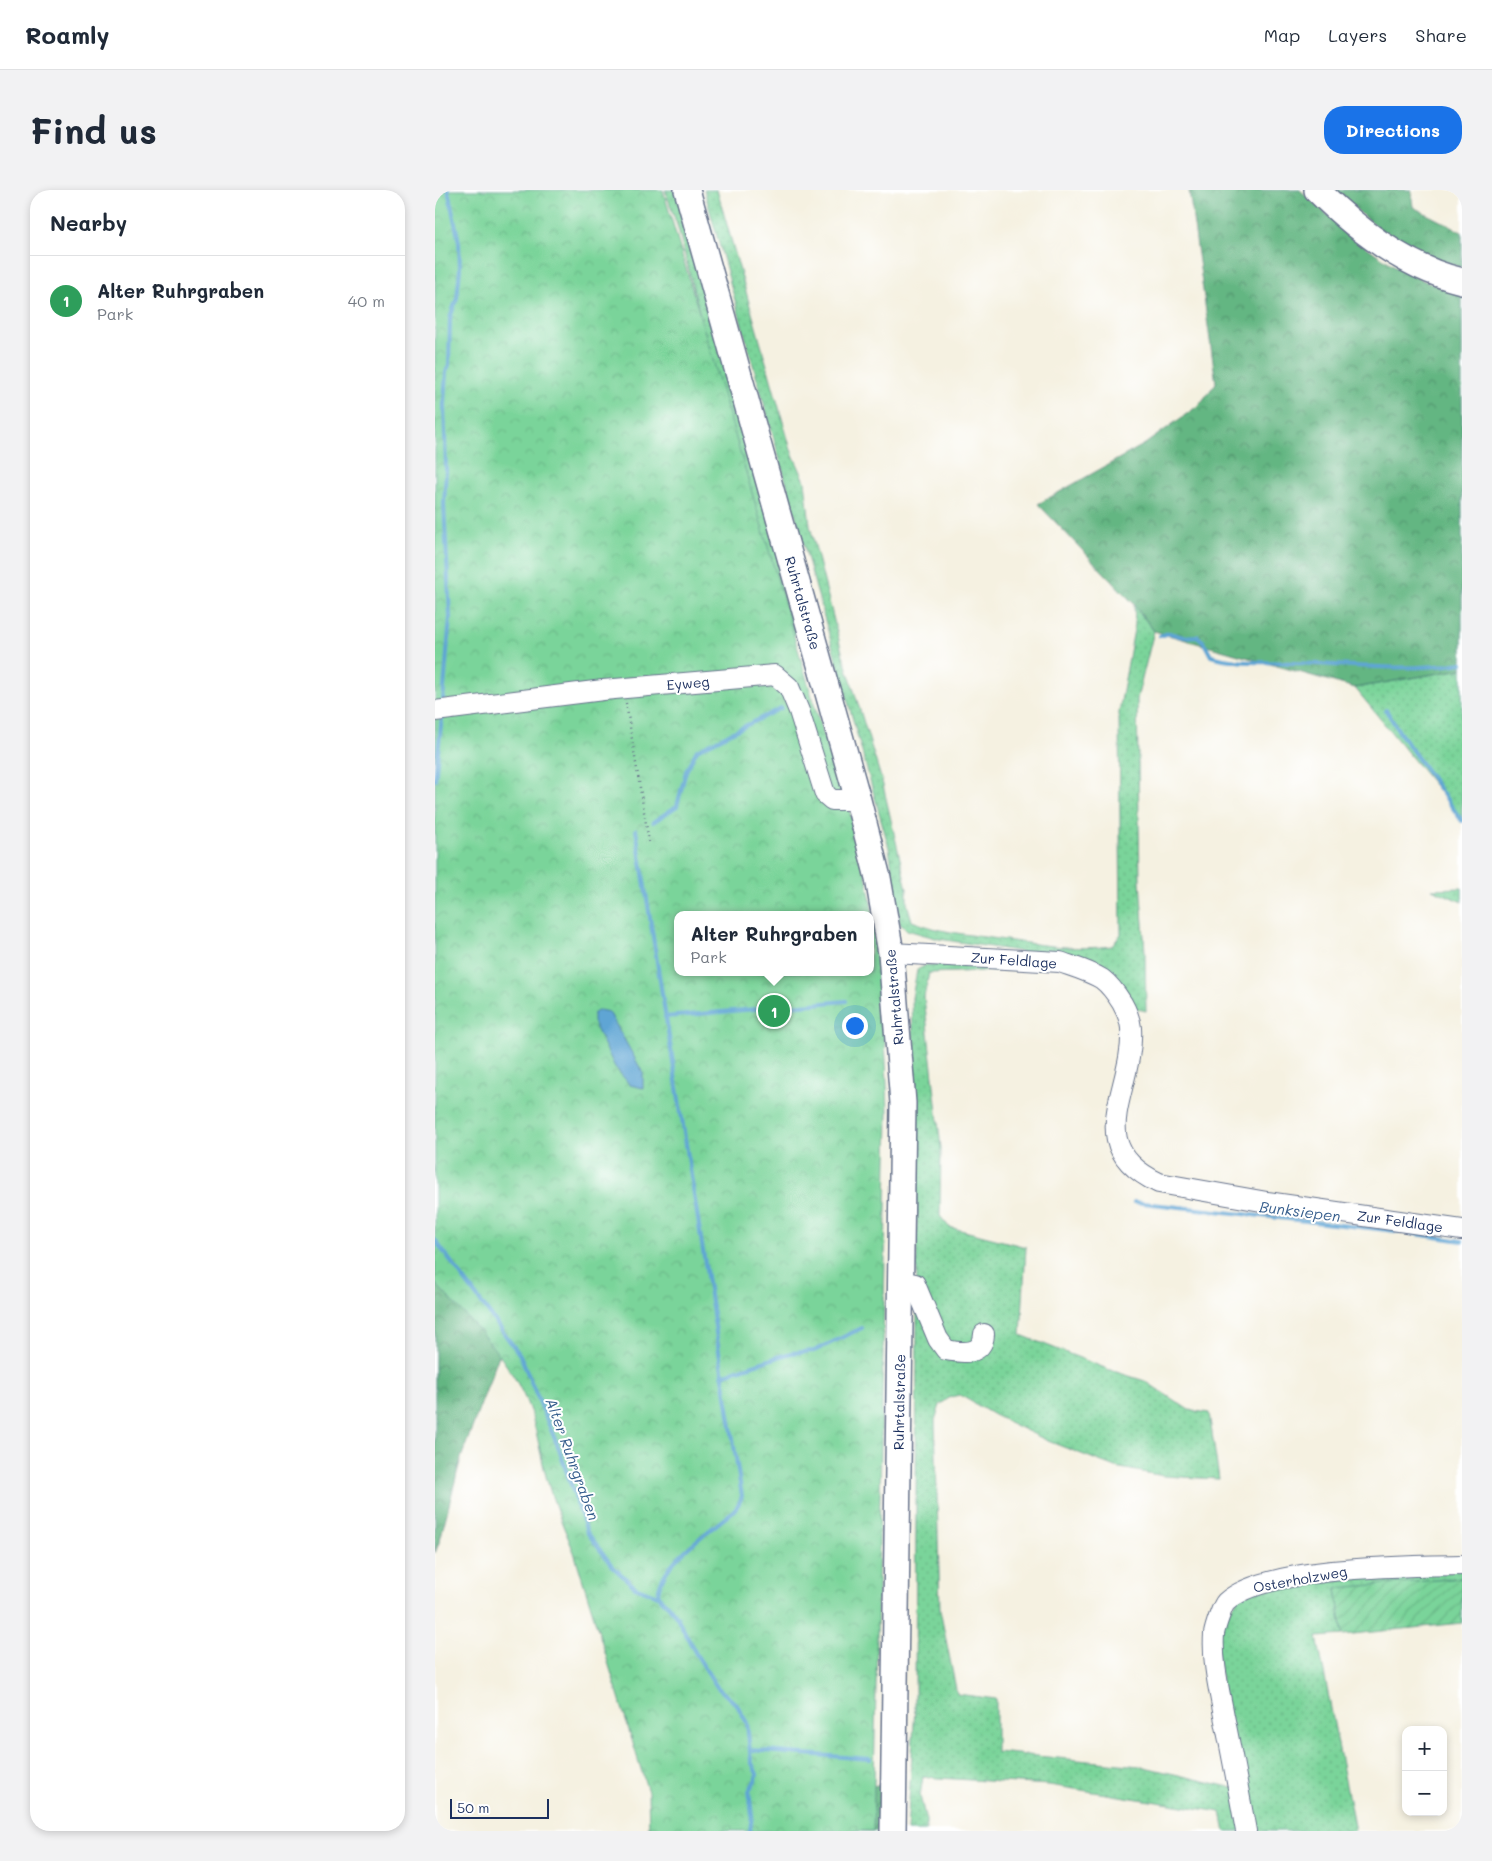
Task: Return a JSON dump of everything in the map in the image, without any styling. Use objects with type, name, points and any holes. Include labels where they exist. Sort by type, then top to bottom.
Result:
[{"type":"main road","name":"Ruhrtalstraße","points":[[687,190],[858,800],[878,878],[891,953],[903,1103],[893,1831]]},
{"type":"main road","points":[[1317,190],[1360,229],[1378,242],[1425,267],[1462,281]]},
{"type":"street","name":"Eyweg","points":[[435,711],[502,701],[775,675],[789,686],[799,711],[825,794],[831,800],[858,800]]},
{"type":"street","name":"Zur Feldlage","points":[[891,953],[1060,962],[1104,980],[1118,996],[1127,1012],[1131,1027],[1129,1055],[1116,1113],[1115,1130],[1118,1147],[1125,1159],[1146,1177],[1159,1183],[1267,1202],[1462,1230]]},
{"type":"street","points":[[901,1281],[915,1284],[938,1339],[946,1350],[959,1352],[974,1351],[980,1347],[984,1334]]},
{"type":"street","name":"Osterholzweg","points":[[1246,1831],[1215,1665],[1214,1632],[1225,1603],[1244,1590],[1270,1582],[1311,1574],[1374,1567],[1462,1565]]},
{"type":"path","points":[[624,689],[649,842]]},
{"type":"green space","points":[[435,190],[663,190],[820,724],[856,832],[872,911],[674,911],[674,976],[874,976],[874,922],[881,980],[888,1113],[873,1831],[649,1831],[648,1792],[574,1552],[550,1489],[527,1403],[509,1369],[474,1324],[435,1283]]},
{"type":"green space","points":[[665,190],[676,190],[803,633],[792,635],[719,390],[678,228]]},
{"type":"green space","points":[[704,190],[717,190],[791,450],[805,481],[810,526],[842,652],[882,781],[907,889],[907,903],[912,921],[954,933],[1040,945],[1083,948],[1112,946],[1121,934],[1119,712],[1135,624],[1134,605],[1154,631],[1137,699],[1140,881],[1145,952],[1146,1011],[1134,1008],[1115,983],[1017,951],[939,939],[907,930],[900,924],[889,848]]},
{"type":"green space","points":[[1189,190],[1300,190],[1355,238],[1394,265],[1415,277],[1462,293],[1462,669],[1355,688],[1154,631],[1134,604],[1038,504],[1145,444],[1199,405],[1216,383]]},
{"type":"green space","points":[[1332,190],[1411,190],[1413,207],[1462,232],[1462,268],[1417,251],[1383,232]]},
{"type":"green space","points":[[1462,669],[1462,819],[1355,688]]},
{"type":"green space","points":[[1462,888],[1462,902],[1432,889]]},
{"type":"green space","points":[[1016,964],[1015,970],[929,973],[924,997],[941,1148],[940,1216],[949,1227],[1026,1247],[1021,1335],[1110,1370],[1145,1381],[1189,1410],[1209,1413],[1219,1479],[1164,1476],[1115,1467],[1048,1441],[994,1415],[960,1395],[950,1397],[940,1405],[935,1420],[940,1610],[957,1694],[996,1699],[996,1752],[1140,1766],[1238,1789],[1214,1632],[1244,1590],[1462,1565],[1462,1578],[1336,1589],[1343,1635],[1317,1637],[1355,1831],[1225,1831],[1221,1812],[1049,1785],[923,1777],[920,1796],[926,1820],[926,1831],[907,1831],[915,1708],[917,1301],[916,1148],[912,998],[917,970],[926,965]]},
{"type":"green space","points":[[435,1248],[501,1350],[461,1458],[435,1553]]},
{"type":"green space","points":[[1462,1578],[1462,1623],[1343,1635],[1336,1588]]},
{"type":"green space","points":[[880,1785],[879,1831],[836,1831],[861,1787]]},
{"type":"water","points":[[599,1010],[609,1012],[643,1073],[643,1088],[630,1085],[615,1067],[593,1022],[593,1014]]},
{"type":"waterway","name":"Alter Ruhrgraben","points":[[443,700],[450,617],[444,504],[446,470],[444,404],[446,372],[449,365],[450,318],[457,298],[460,269],[459,242],[448,190]]},
{"type":"waterway","points":[[1160,636],[1169,633],[1183,637],[1197,636],[1203,641],[1211,656],[1243,662],[1399,667],[1441,666],[1462,663]]},
{"type":"waterway","points":[[653,822],[677,806],[686,771],[697,750],[781,708]]},
{"type":"waterway","points":[[1386,710],[1462,821]]},
{"type":"waterway","name":"Alter Ruhrgraben","points":[[435,780],[442,716]]},
{"type":"waterway","points":[[636,830],[742,1496],[732,1512],[689,1547],[671,1565],[660,1585],[658,1596]]},
{"type":"waterway","points":[[665,1017],[846,1001]]},
{"type":"waterway","name":"Bunksiepen","points":[[1134,1202],[1396,1231],[1462,1241]]},
{"type":"waterway","name":"Alter Ruhrgraben","points":[[435,1240],[520,1355],[559,1449],[587,1532],[613,1567],[635,1587],[658,1596],[669,1606],[717,1687],[737,1705],[747,1723],[751,1761],[757,1774],[749,1791],[752,1815],[750,1831]]},
{"type":"waterway","points":[[722,1375],[791,1353],[814,1351],[862,1328]]},
{"type":"waterway","points":[[750,1750],[870,1759]]},
{"type":"place","name":"Alter Ruhrgraben","points":[[774,1011]]}]
